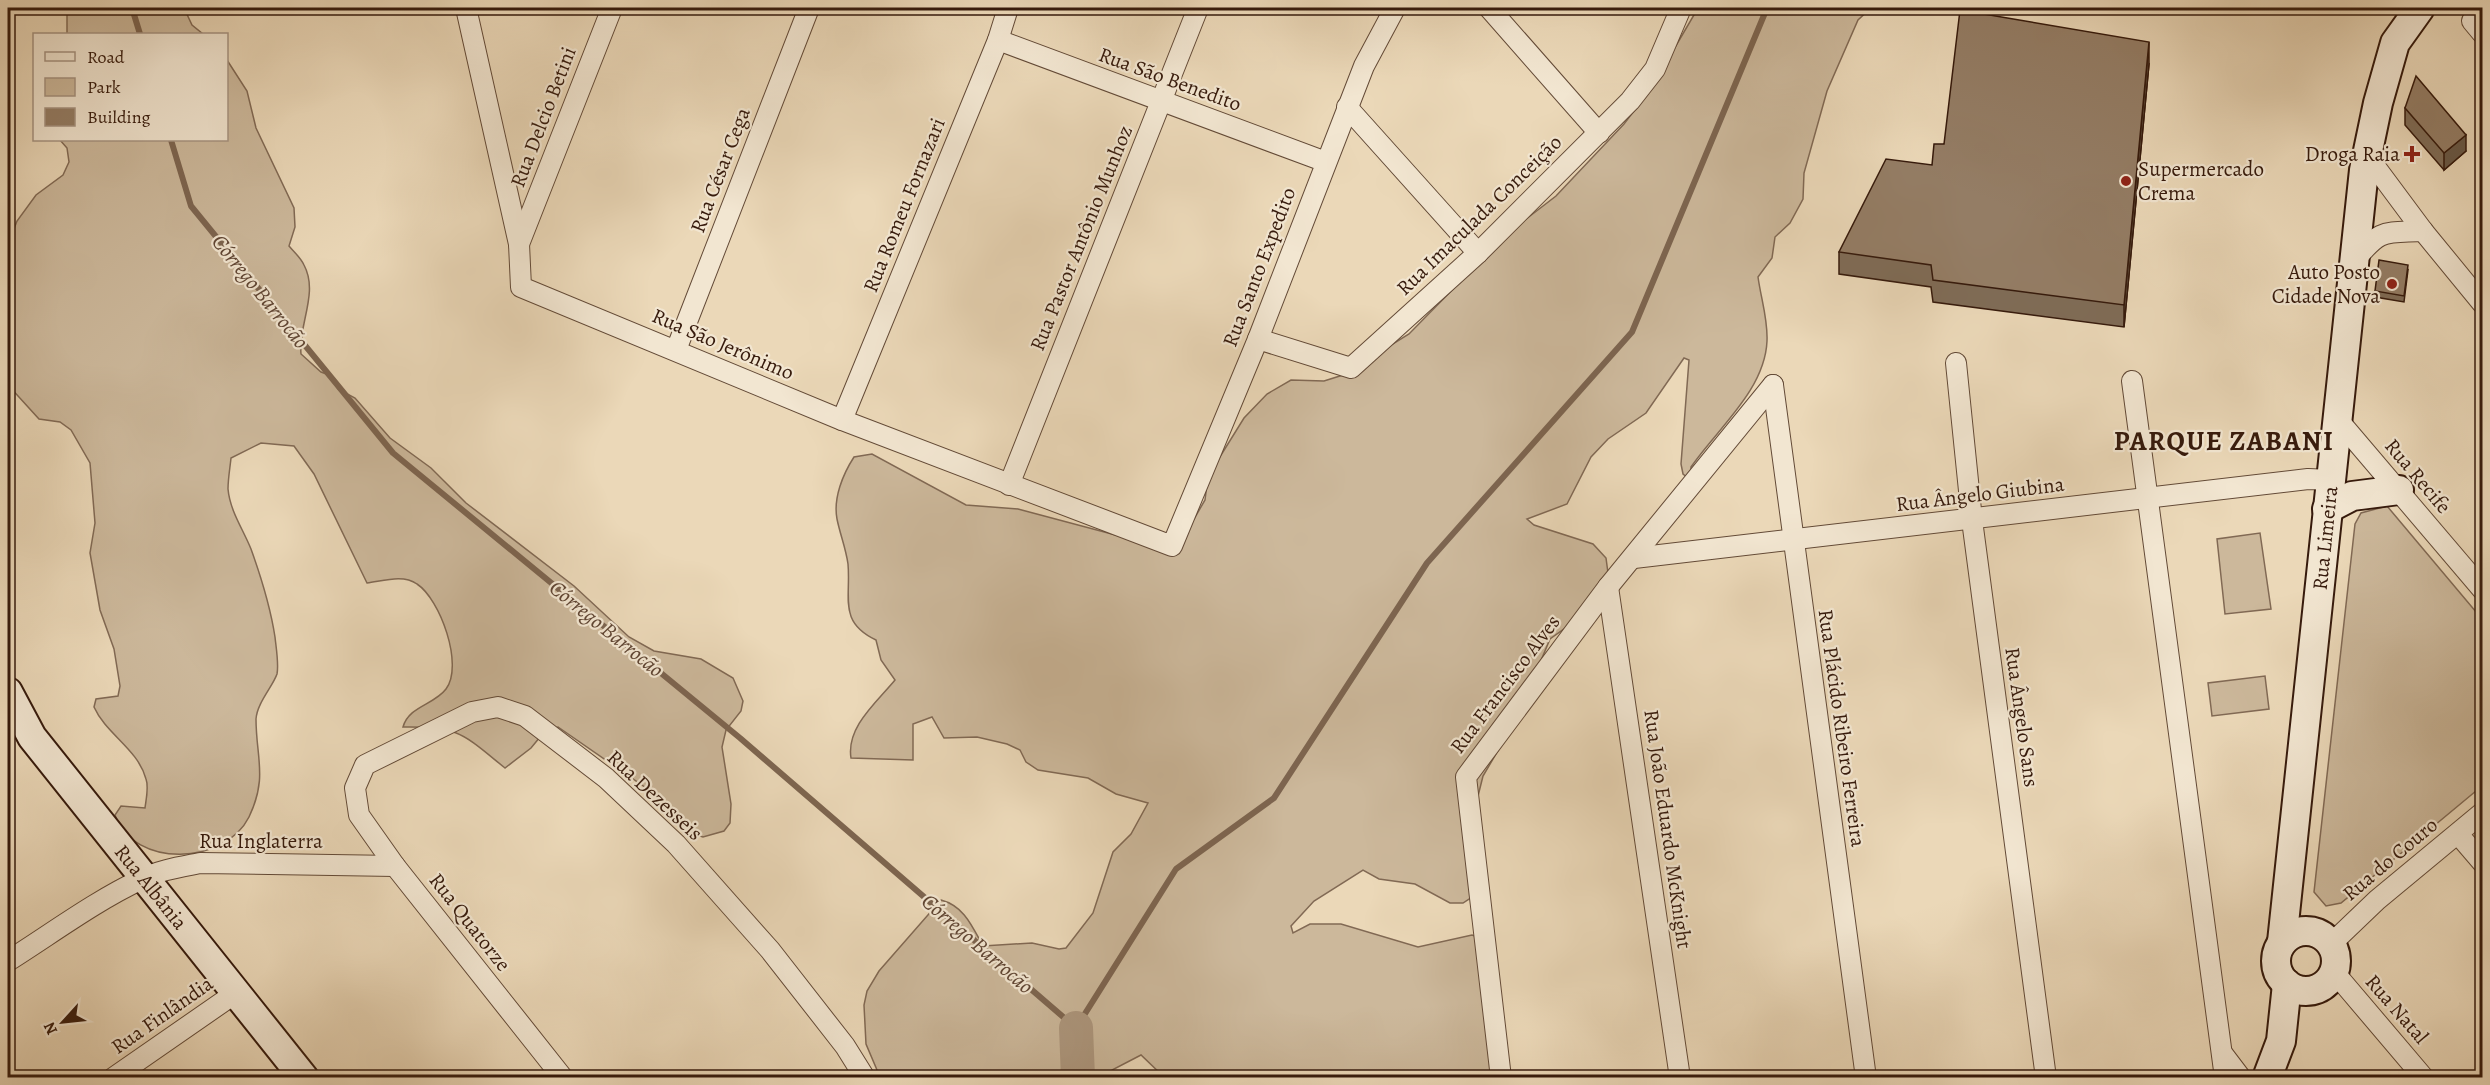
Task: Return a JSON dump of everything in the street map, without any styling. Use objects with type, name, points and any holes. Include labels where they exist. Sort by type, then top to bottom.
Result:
[{"type":"main road","name":"Rua Limeira","points":[[2391,8],[2395,43]]},
{"type":"main road","name":"Rua Limeira","points":[[2294,936],[2288,894],[2327,509],[2339,421],[2353,262],[2378,103],[2395,43],[2417,8]]},
{"type":"main road","points":[[2327,509],[2352,496],[2398,490]]},
{"type":"main road","name":"Rua Albânia","points":[[8,692],[32,736],[304,1077]]},
{"type":"main road","points":[[2320,935],[2332,958],[2322,986],[2295,988],[2280,977],[2276,959],[2294,936],[2320,935]]},
{"type":"main road","points":[[2267,1077],[2281,1041],[2295,988]]},
{"type":"main road","points":[[2285,1077],[2295,1015],[2295,988]]},
{"type":"street","name":"Rua São Jerônimo","points":[[466,8],[519,244],[521,287],[842,420],[1172,546]]},
{"type":"street","name":"Rua Delcio Betini","points":[[519,244],[612,8]]},
{"type":"street","name":"Rua César Cega","points":[[676,350],[809,8]]},
{"type":"street","name":"Rua Romeu Fornazari","points":[[842,420],[998,40],[1008,8]]},
{"type":"street","name":"Rua Pastor Antônio Munhoz","points":[[1009,485],[1198,8]]},
{"type":"street","name":"Rua Santo Expedito","points":[[1172,546],[1258,339],[1347,107],[1364,66],[1395,8]]},
{"type":"street","points":[[1489,8],[1599,133]]},
{"type":"street","name":"Rua Imaculada Conceição","points":[[1258,339],[1351,368],[1478,253],[1630,101],[1655,69],[1681,8]]},
{"type":"street","name":"Rua São Benedito","points":[[998,40],[1326,162]]},
{"type":"street","points":[[1347,107],[1478,253]]},
{"type":"street","points":[[2368,157],[2423,231],[2482,303]]},
{"type":"street","points":[[2353,262],[2378,235],[2388,232],[2423,231]]},
{"type":"street","name":"Rua Ângelo Sans","points":[[1956,363],[1972,520],[2046,1077]]},
{"type":"street","points":[[2132,381],[2225,1077]]},
{"type":"street","name":"Rua Plácido Ribeiro Ferreira","points":[[1773,385],[1792,541],[1866,1077]]},
{"type":"street","name":"Rua Francisco Alves","points":[[1501,1077],[1466,777],[1608,587],[1773,385]]},
{"type":"street","name":"Rua Recife","points":[[2339,421],[2482,589]]},
{"type":"street","name":"Rua Ângelo Giubina","points":[[1634,558],[2308,479],[2331,480]]},
{"type":"street","name":"Rua João Eduardo McKnight","points":[[1608,587],[1680,1077]]},
{"type":"street","name":"Rua Dezesseis","points":[[355,788],[365,765],[472,712],[498,707],[525,716],[606,778],[676,844],[770,950],[845,1046],[864,1077]]},
{"type":"street","name":"Rua Quatorze","points":[[355,788],[360,815],[395,866],[563,1077]]},
{"type":"street","name":"Rua do Couro","points":[[2332,958],[2377,900],[2482,813]]},
{"type":"street","points":[[2458,834],[2482,862]]},
{"type":"street","name":"Rua Inglaterra","points":[[8,961],[143,878],[200,863],[395,866]]},
{"type":"street","name":"Rua Natal","points":[[2332,958],[2424,1077]]},
{"type":"street","name":"Rua Finlândia","points":[[113,1077],[237,992]]},
{"type":"street","points":[[2222,1053],[2241,1077]]},
{"type":"green space","points":[[67,8],[184,8],[192,25],[202,33],[67,33]]},
{"type":"green space","points":[[1698,8],[1871,8],[1858,20],[1827,91],[1804,173],[1803,199],[1790,223],[1775,237],[1772,258],[1758,277],[1767,341],[1758,376],[1738,408],[1691,467],[1691,480],[1683,474],[1681,464],[1689,360],[1684,358],[1646,413],[1608,439],[1591,457],[1567,504],[1527,519],[1534,525],[1593,544],[1606,558],[1608,573],[1589,611],[1550,639],[1516,720],[1483,776],[1475,808],[1472,897],[1463,903],[1450,903],[1415,884],[1379,879],[1363,870],[1314,901],[1291,926],[1293,933],[1310,924],[1341,924],[1418,947],[1472,935],[1490,941],[1508,1077],[1164,1077],[1141,1055],[1112,1070],[1109,1077],[880,1077],[866,1044],[864,1005],[867,991],[879,971],[941,900],[961,912],[971,924],[983,946],[1032,943],[1059,949],[1066,948],[1093,913],[1113,852],[1131,834],[1148,803],[1116,794],[1088,778],[1038,770],[1026,762],[1020,750],[1007,744],[977,737],[944,738],[932,717],[913,724],[913,760],[851,758],[853,736],[858,725],[895,680],[881,660],[876,640],[856,625],[849,608],[848,564],[838,525],[836,503],[840,486],[854,457],[872,454],[966,505],[1018,509],[1138,541],[1176,536],[1194,519],[1205,500],[1208,476],[1244,418],[1267,394],[1291,380],[1324,381],[1343,375],[1409,334],[1456,286],[1478,256],[1556,196],[1624,124],[1650,90]]},
{"type":"green space","points":[[228,62],[247,91],[256,128],[294,208],[295,227],[289,246],[304,265],[309,287],[301,354],[321,372],[332,376],[338,389],[355,398],[390,438],[431,468],[466,503],[574,586],[629,637],[654,651],[701,659],[733,678],[743,701],[741,711],[726,730],[722,747],[731,804],[730,823],[724,831],[703,837],[687,832],[662,799],[558,727],[545,731],[531,748],[505,768],[459,734],[437,728],[403,727],[411,714],[446,689],[451,678],[451,649],[434,603],[417,584],[406,579],[367,583],[314,474],[294,446],[261,443],[231,458],[228,489],[234,512],[251,549],[268,604],[278,665],[275,679],[259,707],[256,719],[260,779],[255,803],[249,817],[237,833],[221,845],[201,852],[180,854],[159,852],[141,845],[125,833],[115,815],[121,806],[145,808],[147,786],[142,768],[136,759],[99,717],[94,707],[96,699],[118,696],[120,686],[114,649],[100,610],[90,553],[95,523],[90,463],[71,430],[60,422],[39,419],[8,385],[8,244],[17,221],[36,195],[63,175],[69,162],[67,148],[61,141],[228,141]]},
{"type":"green space","points":[[2387,506],[2482,619],[2482,786],[2341,903],[2326,906],[2314,892],[2355,524],[2361,513]]},
{"type":"green space","points":[[2260,533],[2271,609],[2225,614],[2217,539]]},
{"type":"green space","points":[[2265,676],[2269,709],[2212,716],[2208,683]]},
{"type":"building","points":[[1960,10],[2149,42],[2124,305],[1933,280],[1931,265],[1839,252],[1886,159],[1932,165],[1934,144],[1944,144]]},
{"type":"building","points":[[2416,76],[2466,135],[2444,153],[2405,108]]},
{"type":"building","name":"Auto Posto Cidade Nova","points":[[2379,260],[2408,265],[2404,296],[2375,291]]},
{"type":"waterway","name":"Córrego Barrocão","points":[[132,8],[140,33]]},
{"type":"waterway","name":"Córrego Barrocão","points":[[171,141],[191,206],[393,453],[740,738],[1076,1028],[1176,869],[1274,798],[1427,563],[1632,332],[1767,8]]},
{"type":"waterway","name":"Córrego Barrocão","points":[[1076,1028],[1078,1078]]},
{"type":"place","name":"Droga Raia","points":[[2412,154]]},
{"type":"place","name":"Supermercado Crema","points":[[2126,181]]},
{"type":"place","name":"Auto Posto Cidade Nova","points":[[2392,284]]},
{"type":"district","name":"PARQUE ZABANI","points":[[2224,441]]}]
